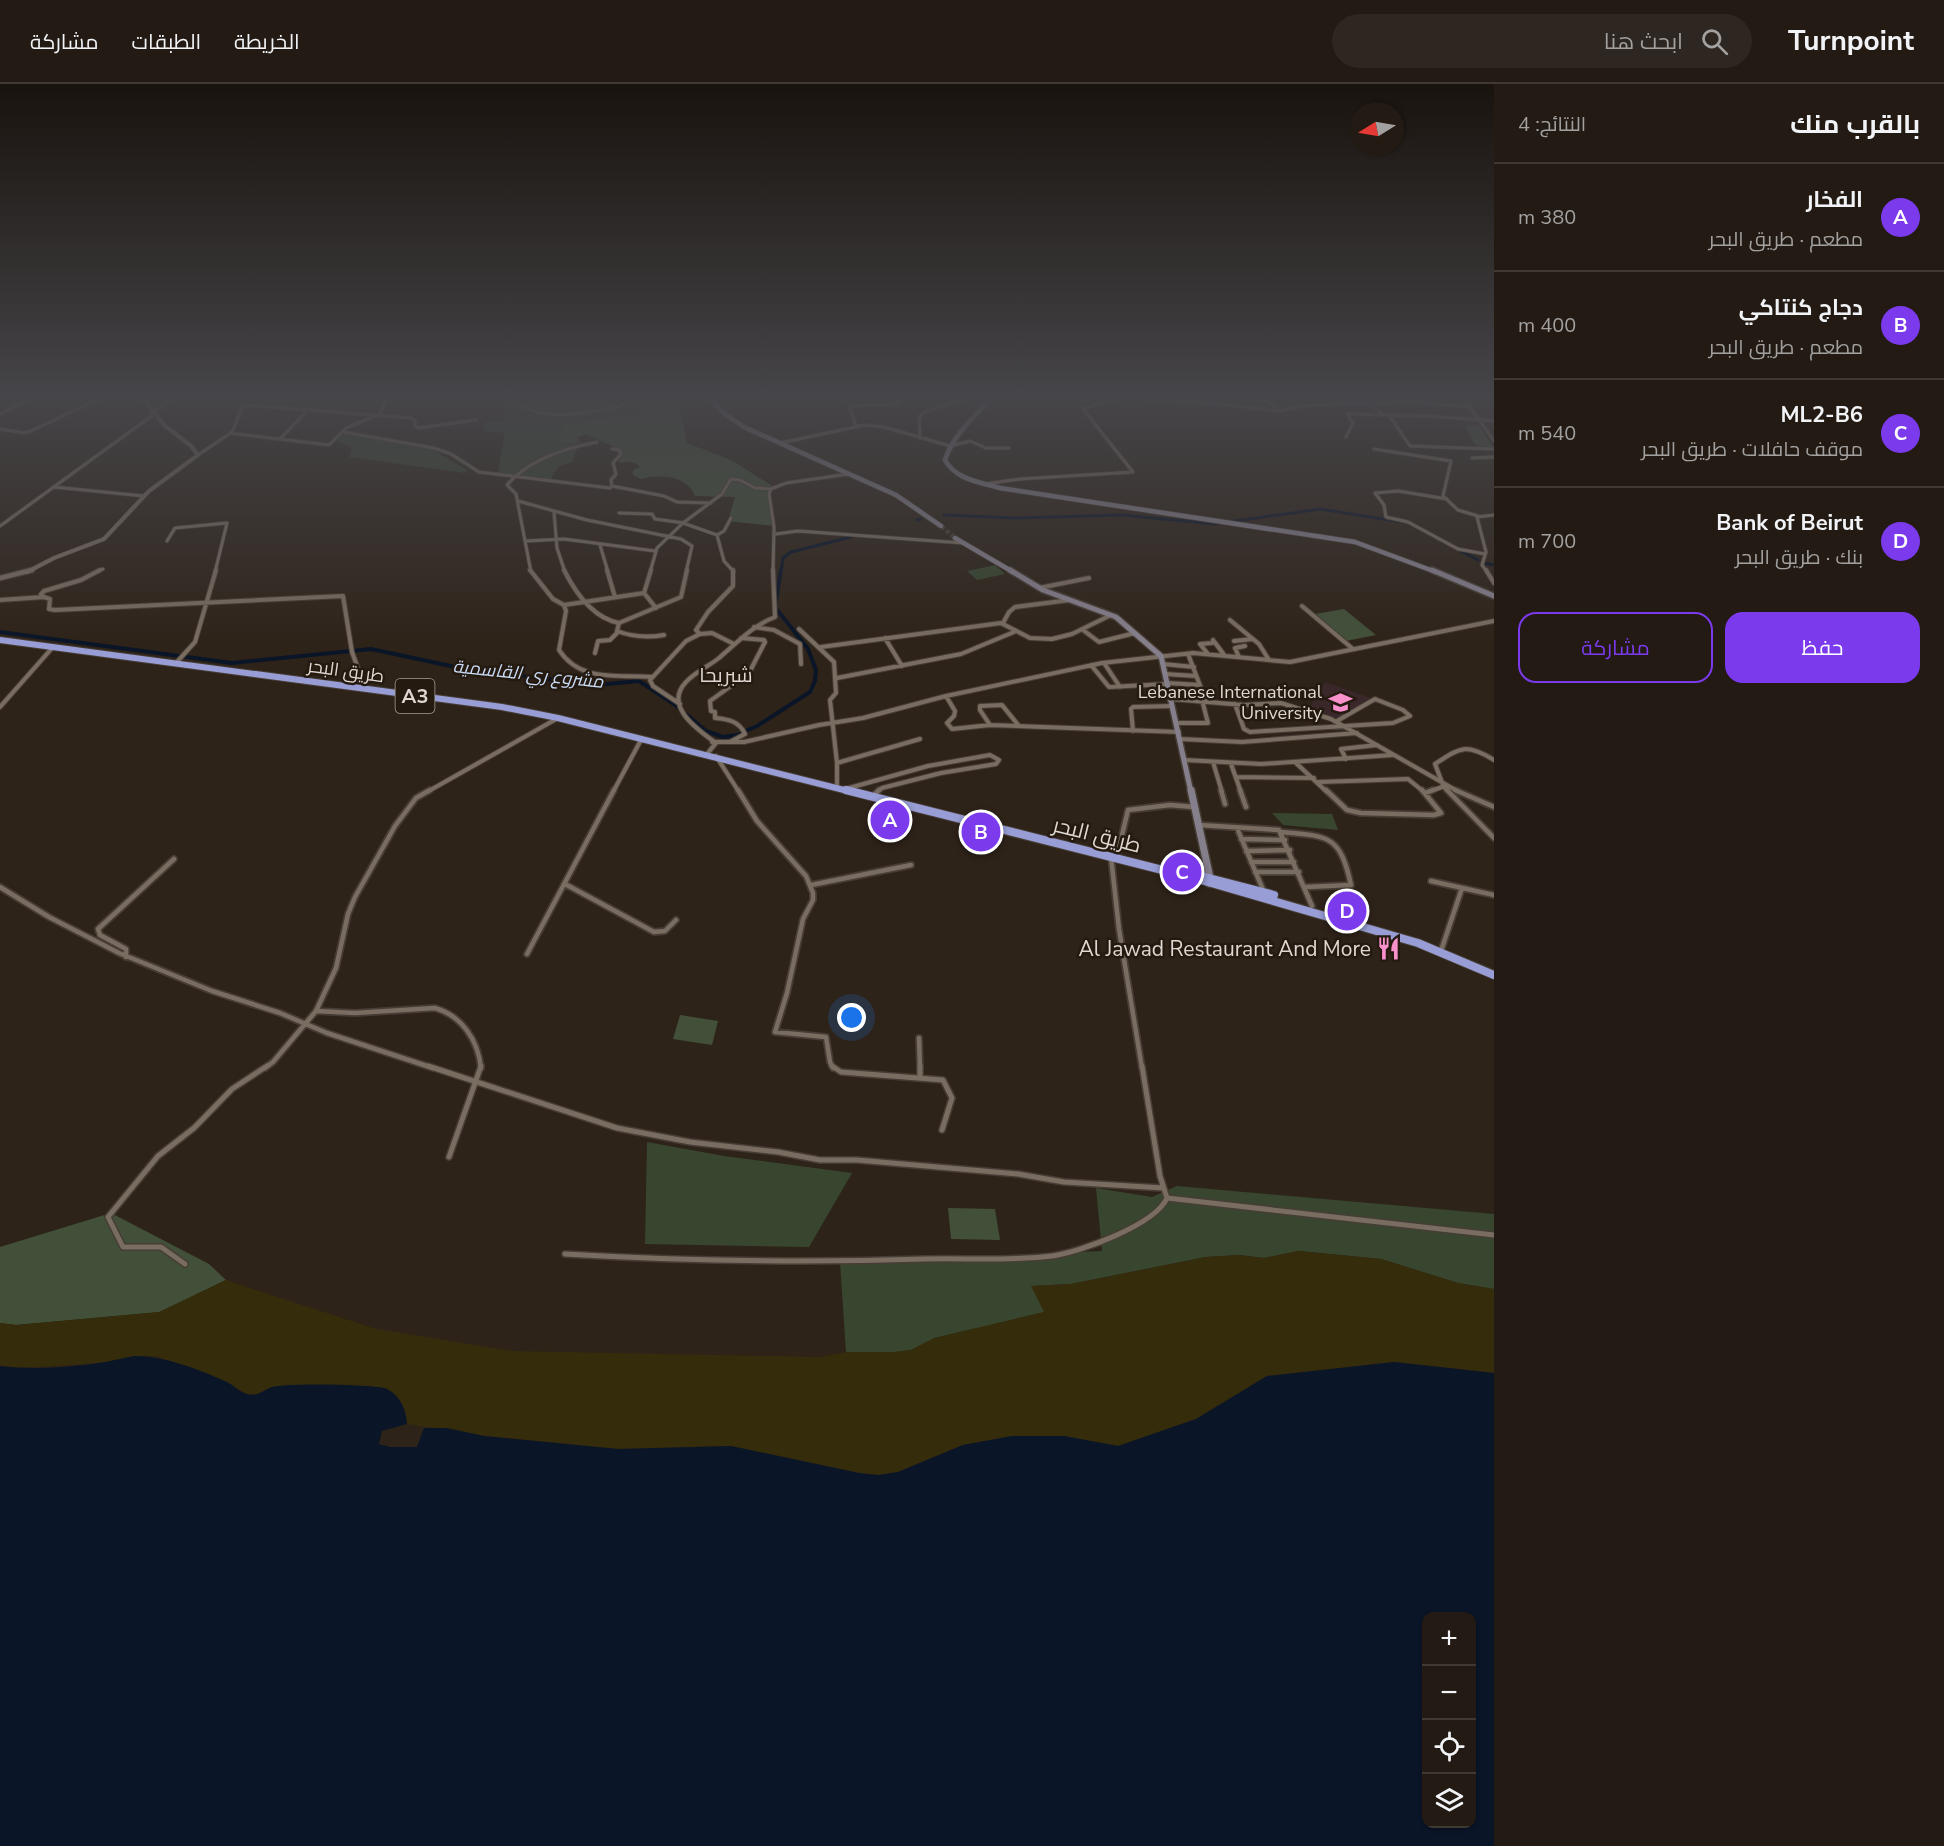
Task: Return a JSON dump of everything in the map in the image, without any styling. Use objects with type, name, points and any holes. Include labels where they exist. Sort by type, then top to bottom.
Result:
[{"type":"highway","name":"طريق البحر","points":[[0,640],[180,659],[359,688],[523,710],[709,752],[716,756],[870,794]]},
{"type":"highway","name":"طريق البحر","points":[[837,787],[849,788],[1264,892],[1442,948],[1494,970]]},
{"type":"highway","name":"طريق البحر","points":[[1210,880],[1418,943],[1494,975]]},
{"type":"main road","points":[[861,478],[901,498],[941,526]]},
{"type":"main road","points":[[967,478],[982,484],[1355,542],[1494,595]]},
{"type":"main road","points":[[955,538],[1039,588],[1111,615],[1137,632],[1161,656],[1210,880]]},
{"type":"street","points":[[0,526],[65,478]]},
{"type":"street","points":[[0,578],[31,571],[54,558],[104,539],[144,496],[167,478]]},
{"type":"street","points":[[512,478],[507,485],[514,492],[518,501],[531,574],[548,595],[564,605],[566,611],[559,650],[569,665],[576,669],[603,675],[652,676]]},
{"type":"street","points":[[532,478],[610,488],[612,486],[664,496],[677,502],[711,503]]},
{"type":"street","points":[[612,478],[612,486]]},
{"type":"street","points":[[644,593],[655,551],[684,523],[722,494],[732,478]]},
{"type":"street","points":[[733,478],[755,488],[771,489],[786,483],[821,478]]},
{"type":"street","points":[[982,484],[1032,478]]},
{"type":"street","points":[[1448,478],[1443,493],[1458,510],[1478,516],[1494,515]]},
{"type":"street","points":[[53,487],[144,496]]},
{"type":"street","points":[[681,708],[679,694],[683,685],[754,627],[776,617],[773,588],[776,534],[775,515],[769,494],[771,489]]},
{"type":"street","points":[[1447,499],[1391,491],[1379,490],[1375,493],[1384,505],[1386,517],[1408,522],[1458,549],[1485,554]]},
{"type":"street","points":[[518,501],[602,525],[669,536],[689,542],[692,546],[681,597],[619,623],[608,621],[585,600],[563,568],[556,538],[554,512]]},
{"type":"street","points":[[619,513],[646,513],[653,515],[655,519],[684,523],[717,535],[723,559],[734,571],[735,583],[696,628],[700,633]]},
{"type":"street","points":[[1478,516],[1485,554]]},
{"type":"street","points":[[717,535],[724,531],[731,518]]},
{"type":"street","points":[[167,540],[175,528],[227,522],[223,546],[195,642],[180,659]]},
{"type":"street","points":[[776,534],[798,531],[963,543]]},
{"type":"street","points":[[526,541],[556,538],[655,551]]},
{"type":"street","points":[[600,545],[615,597]]},
{"type":"street","points":[[1485,554],[1480,559],[1480,563],[1494,583]]},
{"type":"street","points":[[44,597],[41,594],[44,591],[62,587],[103,569]]},
{"type":"street","points":[[1039,588],[1089,578]]},
{"type":"street","points":[[564,605],[585,600],[644,593]]},
{"type":"street","points":[[644,593],[656,608]]},
{"type":"street","points":[[0,600],[44,597],[50,599],[49,609],[55,610],[343,596],[352,650],[360,674],[359,688]]},
{"type":"street","points":[[1003,622],[1009,612],[1015,608],[1070,600]]},
{"type":"street","points":[[1302,606],[1353,649]]},
{"type":"street","points":[[821,647],[1003,622],[1014,632],[1041,639],[1064,636],[1083,630],[1111,615]]},
{"type":"street","points":[[1230,620],[1253,639],[1269,660]]},
{"type":"street","points":[[734,644],[712,633],[700,633],[686,642],[652,676],[653,686],[681,708],[695,728],[714,743],[728,744],[863,718],[946,696],[1091,665],[1188,654],[1290,662],[1494,621]]},
{"type":"street","points":[[618,632],[616,629],[619,623]]},
{"type":"street","points":[[754,627],[774,630],[800,644],[801,664]]},
{"type":"street","points":[[799,629],[821,647],[834,662],[837,678],[836,693],[830,700],[837,763],[837,787]]},
{"type":"street","points":[[1083,630],[1099,642],[1137,632]]},
{"type":"street","points":[[618,632],[644,638],[664,635]]},
{"type":"street","points":[[595,653],[598,641],[610,640],[618,632]]},
{"type":"street","points":[[837,678],[961,654],[1014,632]]},
{"type":"street","points":[[728,744],[744,733],[739,723],[716,718],[715,712],[711,711],[710,701],[729,685],[749,673],[765,642],[764,640],[741,638]]},
{"type":"street","points":[[885,638],[903,666]]},
{"type":"street","points":[[1234,641],[1253,639]]},
{"type":"street","points":[[1208,654],[1200,644],[1212,641],[1225,656]]},
{"type":"street","points":[[1239,657],[1235,648],[1245,646]]},
{"type":"street","points":[[0,707],[53,647]]},
{"type":"street","points":[[1177,723],[1208,723],[1200,685],[1188,654]]},
{"type":"street","points":[[1104,663],[1120,687]]},
{"type":"street","points":[[1162,664],[1194,667]]},
{"type":"street","points":[[1091,665],[1106,686],[1200,685]]},
{"type":"street","points":[[1165,674],[1196,676]]},
{"type":"street","points":[[946,696],[956,711],[947,723],[950,728],[990,725],[1133,731],[1242,742],[1357,734]]},
{"type":"street","points":[[1171,699],[1235,704],[1284,704],[1337,721],[1444,786],[1494,807]]},
{"type":"street","points":[[1245,730],[1250,732],[1396,723],[1410,716],[1403,710],[1375,699],[1337,721]]},
{"type":"street","points":[[1235,704],[1245,730],[1242,742]]},
{"type":"street","points":[[990,725],[980,710],[980,706],[1002,705],[1019,726]]},
{"type":"street","points":[[1133,731],[1131,708],[1172,706]]},
{"type":"street","points":[[185,1264],[160,1247],[123,1247],[110,1226],[108,1217],[158,1156],[194,1128],[232,1089],[268,1067],[307,1024],[316,1011],[336,968],[348,914],[355,897],[395,826],[416,798],[558,718]]},
{"type":"street","points":[[527,954],[642,738]]},
{"type":"street","points":[[837,763],[920,740]]},
{"type":"street","points":[[709,752],[714,743]]},
{"type":"street","points":[[1346,759],[1341,749],[1378,745]]},
{"type":"street","points":[[1494,759],[1471,746],[1465,747],[1435,765],[1444,786],[1494,838]]},
{"type":"street","points":[[849,788],[933,765],[990,755],[999,760],[996,764],[939,774],[882,788],[870,794]]},
{"type":"street","points":[[1185,760],[1264,764],[1393,755]]},
{"type":"street","points":[[716,756],[757,821],[802,871],[811,885],[813,900],[803,919],[776,1032],[826,1037],[827,1056],[836,1071],[943,1080],[952,1098],[942,1130]]},
{"type":"street","points":[[1213,762],[1225,804]]},
{"type":"street","points":[[1296,763],[1319,782],[1343,808],[1362,813],[1441,814],[1425,793],[1408,779]]},
{"type":"street","points":[[1231,764],[1246,807]]},
{"type":"street","points":[[1264,764],[1270,777]]},
{"type":"street","points":[[933,765],[939,774]]},
{"type":"street","points":[[1319,782],[1408,779],[1419,771]]},
{"type":"street","points":[[1236,777],[1314,778]]},
{"type":"street","points":[[874,780],[882,788]]},
{"type":"street","points":[[1425,793],[1444,786]]},
{"type":"street","points":[[565,1254],[631,1258],[862,1261],[1050,1256],[1072,1252],[1120,1234],[1152,1215],[1164,1205],[1167,1198],[1119,929],[1114,856],[1128,810],[1170,805],[1194,807]]},
{"type":"street","points":[[1199,825],[1277,829],[1281,832],[1332,840],[1338,846],[1351,885],[1306,887]]},
{"type":"street","points":[[1237,828],[1264,892]]},
{"type":"street","points":[[1259,829],[1269,851]]},
{"type":"street","points":[[1281,832],[1306,887],[1312,906]]},
{"type":"street","points":[[1241,839],[1285,840]]},
{"type":"street","points":[[1246,851],[1290,850]]},
{"type":"street","points":[[126,957],[126,950],[100,935],[98,929],[174,859]]},
{"type":"street","points":[[1251,862],[1294,862]]},
{"type":"street","points":[[811,885],[911,865]]},
{"type":"street","points":[[1255,872],[1299,872]]},
{"type":"street","points":[[1431,881],[1494,895]]},
{"type":"street","points":[[565,884],[654,932],[665,931],[676,920]]},
{"type":"street","points":[[0,887],[49,917],[126,957],[212,991],[327,1033],[617,1128],[690,1142],[778,1152],[820,1160],[857,1160],[1018,1174],[1064,1182],[1164,1188]]},
{"type":"street","points":[[1442,948],[1462,888]]},
{"type":"street","points":[[316,1011],[348,1013],[435,1008],[446,1010],[469,1033],[481,1056],[480,1074],[449,1157]]},
{"type":"street","points":[[919,1038],[920,1077]]},
{"type":"street","points":[[1167,1198],[1494,1235]]},
{"type":"shaded area","name":"Lebanese International University","points":[[1325,682],[1371,698],[1337,719],[1308,710]]},
{"type":"green space","points":[[523,478],[551,478],[550,480]]},
{"type":"green space","points":[[673,478],[760,478],[774,487],[769,494],[774,526],[728,521],[735,497],[695,496],[686,484]]},
{"type":"green space","points":[[995,565],[1005,574],[977,580],[967,571]]},
{"type":"green space","points":[[1344,609],[1376,635],[1346,641],[1315,614]]},
{"type":"green space","points":[[1272,813],[1332,814],[1338,830],[1283,825]]},
{"type":"green space","points":[[680,1015],[718,1021],[712,1045],[673,1039]]},
{"type":"green space","points":[[647,1142],[724,1156],[852,1173],[809,1247],[645,1244]]},
{"type":"green space","points":[[1177,1186],[1494,1214],[1494,1289],[1458,1283],[1381,1259],[1299,1251],[1264,1258],[1239,1255],[1206,1257],[1071,1284],[1032,1286],[1045,1312],[935,1338],[911,1350],[846,1352],[840,1262],[1102,1251],[1096,1188],[1152,1197]]},
{"type":"green space","points":[[948,1208],[995,1209],[1000,1240],[951,1239]]},
{"type":"green space","points":[[111,1213],[209,1264],[226,1280],[160,1312],[16,1325],[0,1323],[0,1247]]},
{"type":"sand","points":[[1299,1251],[1381,1259],[1458,1283],[1494,1289],[1494,1373],[1394,1362],[1267,1376],[1196,1419],[1118,1446],[1064,1436],[1012,1436],[963,1445],[898,1472],[878,1475],[731,1446],[618,1449],[484,1436],[407,1424],[400,1403],[384,1388],[273,1387],[256,1395],[246,1394],[227,1383],[156,1356],[134,1356],[103,1363],[19,1368],[0,1366],[0,1323],[16,1325],[159,1312],[226,1280],[376,1329],[512,1351],[820,1357],[846,1352],[911,1350],[934,1338],[1044,1312],[1031,1286],[1071,1284],[1206,1257],[1239,1255],[1264,1258]]},
{"type":"water","points":[[134,1356],[169,1361],[216,1377],[251,1395],[272,1387],[294,1385],[380,1387],[396,1395],[402,1404],[407,1424],[382,1431],[379,1444],[390,1447],[417,1447],[424,1428],[447,1428],[484,1436],[618,1449],[731,1446],[878,1475],[898,1472],[963,1445],[1012,1436],[1064,1436],[1118,1446],[1196,1419],[1267,1376],[1394,1362],[1494,1373],[1494,1846],[0,1846],[0,1366],[50,1368],[84,1365]]},
{"type":"waterway","name":"مشروع ري القاسمية","points":[[944,515],[1015,518],[1122,515],[1215,524],[1320,509],[1402,522]]},
{"type":"waterway","name":"مشروع ري القاسمية","points":[[917,520],[921,519]]},
{"type":"waterway","name":"مشروع ري القاسمية","points":[[781,572],[783,558],[791,552],[851,537]]},
{"type":"waterway","name":"مشروع ري القاسمية","points":[[1453,547],[1478,560]]},
{"type":"waterway","name":"مشروع ري القاسمية","points":[[1484,563],[1494,565]]},
{"type":"waterway","name":"مشروع ري القاسمية","points":[[0,632],[232,663],[371,649],[465,669],[597,685],[639,681],[674,704],[706,731],[723,737],[737,735],[757,726],[810,692],[815,681],[816,670],[808,649],[775,607],[781,570]]},
{"type":"tunnel","points":[[941,526],[955,538]]},
{"type":"place","name":"Lebanese International University","points":[[1340,702]]},
{"type":"place","name":"الفخار","points":[[890,820]]},
{"type":"place","name":"دجاج كنتاكي","points":[[981,832]]},
{"type":"place","name":"ML2-B6","points":[[1182,872]]},
{"type":"place","name":"Bank of Beirut","points":[[1347,911]]},
{"type":"place","name":"Al Jawad Restaurant And More","points":[[1389,949]]},
{"type":"district","name":"شبريحا","points":[[726,675]]}]
